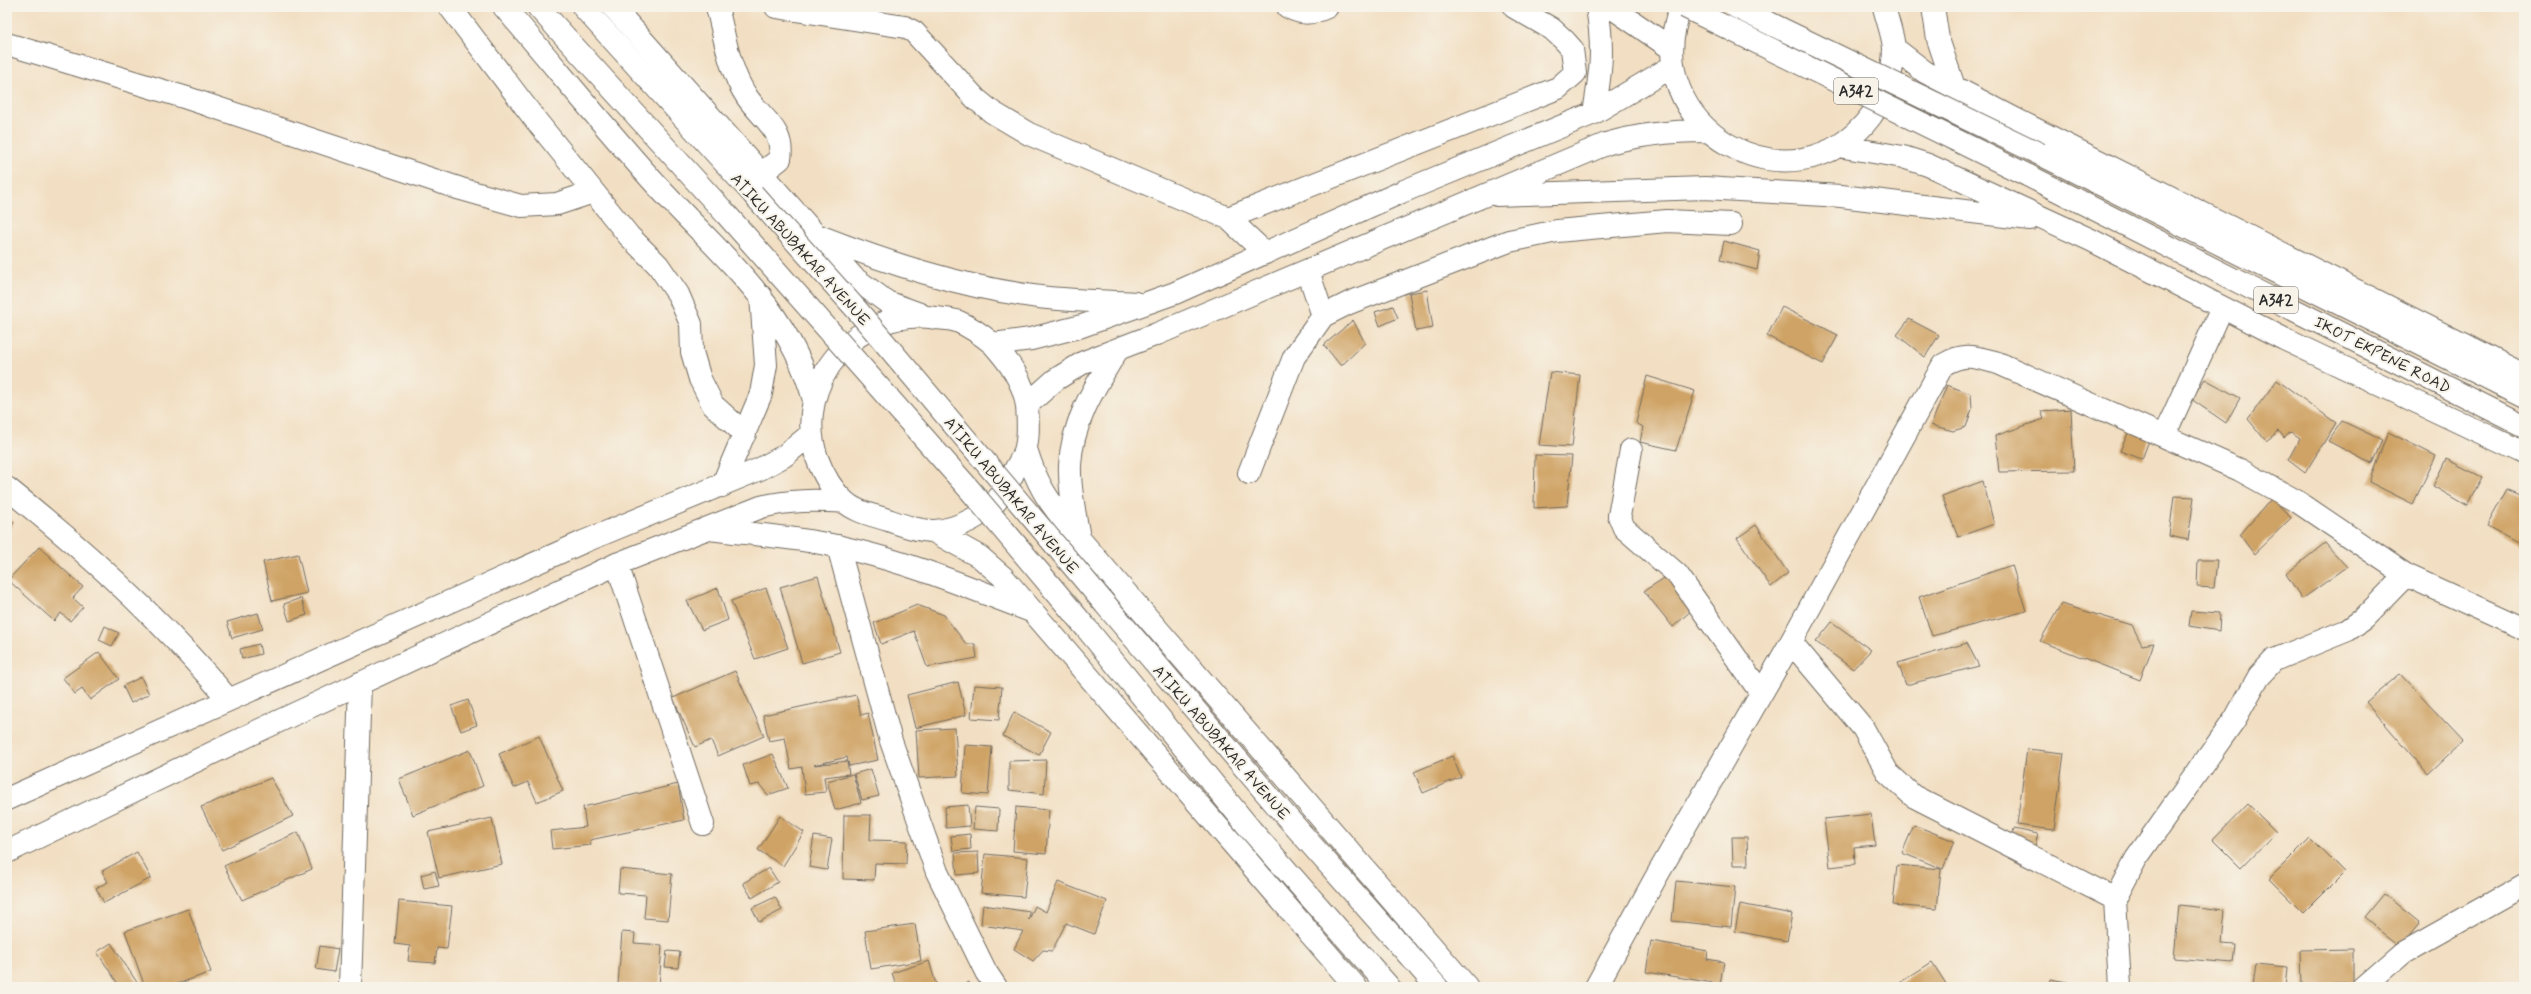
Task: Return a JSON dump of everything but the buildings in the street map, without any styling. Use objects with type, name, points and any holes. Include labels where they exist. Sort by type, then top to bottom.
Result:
[{"type":"main road","points":[[450,7],[593,192],[629,236],[658,265],[678,294],[691,324],[692,352],[700,379],[713,405],[745,434]]},
{"type":"main road","points":[[504,7],[651,179],[760,296],[791,339],[802,361],[814,400]]},
{"type":"main road","name":"ATIKU ABUBAKAR AVENUE","points":[[538,7],[726,214],[970,490],[1087,629],[1251,830],[1389,987]]},
{"type":"main road","name":"ATIKU ABUBAKAR AVENUE","points":[[583,7],[754,194],[857,310],[1278,808],[1438,987]]},
{"type":"main road","points":[[613,7],[854,278],[869,290],[905,310],[957,321],[975,330],[993,344],[1020,382],[1027,405],[1026,449],[1043,493],[1079,538],[1466,987]]},
{"type":"main road","points":[[717,7],[733,71],[747,97],[780,138],[782,147],[780,159],[762,173]]},
{"type":"main road","points":[[776,7],[905,27],[914,32],[976,99],[992,112],[1029,134],[1228,218],[1265,253]]},
{"type":"main road","points":[[1288,7],[1297,12],[1311,14],[1327,7]]},
{"type":"main road","points":[[1228,218],[1558,88],[1575,73],[1572,49],[1552,30],[1514,7]]},
{"type":"main road","points":[[1594,113],[1602,66],[1602,40],[1597,7]]},
{"type":"main road","points":[[1611,7],[1672,58]]},
{"type":"main road","points":[[1681,7],[1674,30],[1672,58],[1684,101],[1706,131],[1736,150],[1770,160],[1805,158],[1838,146],[1861,128],[1879,105],[1890,78],[1894,48],[1884,7]]},
{"type":"main road","name":"IKOT EKPENE ROAD","points":[[1685,7],[2027,174],[2524,426]]},
{"type":"main road","name":"IKOT EKPENE ROAD","points":[[1736,7],[2040,154],[2524,396]]},
{"type":"main road","points":[[1934,7],[1938,39],[1954,87]]},
{"type":"main road","points":[[7,44],[187,98],[460,189],[521,206],[557,204],[593,192]]},
{"type":"main road","points":[[1894,48],[1925,72],[2524,375]]},
{"type":"main road","points":[[993,344],[1031,338],[1082,326],[1175,293],[1404,191],[1594,113],[1672,58]]},
{"type":"main road","points":[[1027,405],[1069,371],[1084,362],[1308,271],[1481,196],[1619,140],[1639,135],[1672,131],[1706,131]]},
{"type":"main road","points":[[1838,146],[1903,157],[1928,165],[2049,221],[2222,308],[2524,454]]},
{"type":"main road","points":[[1481,196],[1705,188],[1841,196],[2049,221]]},
{"type":"main road","points":[[1249,474],[1294,356],[1323,316],[1349,303],[1509,241],[1557,231],[1660,222],[1731,224]]},
{"type":"main road","points":[[817,235],[913,270],[980,286],[1033,296],[1145,303]]},
{"type":"main road","points":[[1308,271],[1323,316]]},
{"type":"main road","points":[[722,486],[761,394],[766,365],[760,296]]},
{"type":"main road","points":[[2164,436],[2222,308]]},
{"type":"main road","points":[[928,316],[891,320],[858,335],[832,361],[822,376],[814,400],[811,434],[822,471],[831,487],[845,502],[865,513],[908,527],[933,531],[980,557],[1003,577],[1356,987]]},
{"type":"main road","points":[[1079,538],[1070,476],[1073,443],[1086,403],[1118,349]]},
{"type":"main road","points":[[1596,987],[1791,642],[1943,365],[1957,357],[1973,356],[1998,363],[2240,470],[2298,502],[2406,575],[2524,629]]},
{"type":"main road","points":[[7,799],[582,542],[722,486],[784,456],[811,434]]},
{"type":"main road","points":[[933,531],[953,527],[987,510],[1000,496],[1026,449]]},
{"type":"main road","points":[[1631,450],[1619,516],[1624,528],[1677,574],[1761,694]]},
{"type":"main road","points":[[7,488],[52,524],[190,654],[228,699]]},
{"type":"main road","points":[[7,852],[360,683],[617,564],[761,507],[785,501],[807,499],[845,502]]},
{"type":"main road","points":[[708,529],[838,546],[905,564],[1034,612]]},
{"type":"main road","points":[[838,546],[891,741],[937,872],[986,972],[996,987]]},
{"type":"main road","points":[[617,564],[703,824]]},
{"type":"main road","points":[[2120,987],[2115,899],[2136,859],[2235,719],[2259,676],[2274,660],[2348,630],[2363,619],[2406,575]]},
{"type":"main road","points":[[1791,642],[1863,728],[1888,773],[1898,784],[1913,796],[2115,899]]},
{"type":"main road","points":[[350,987],[360,683]]},
{"type":"main road","points":[[2364,987],[2403,953],[2524,885]]}]
